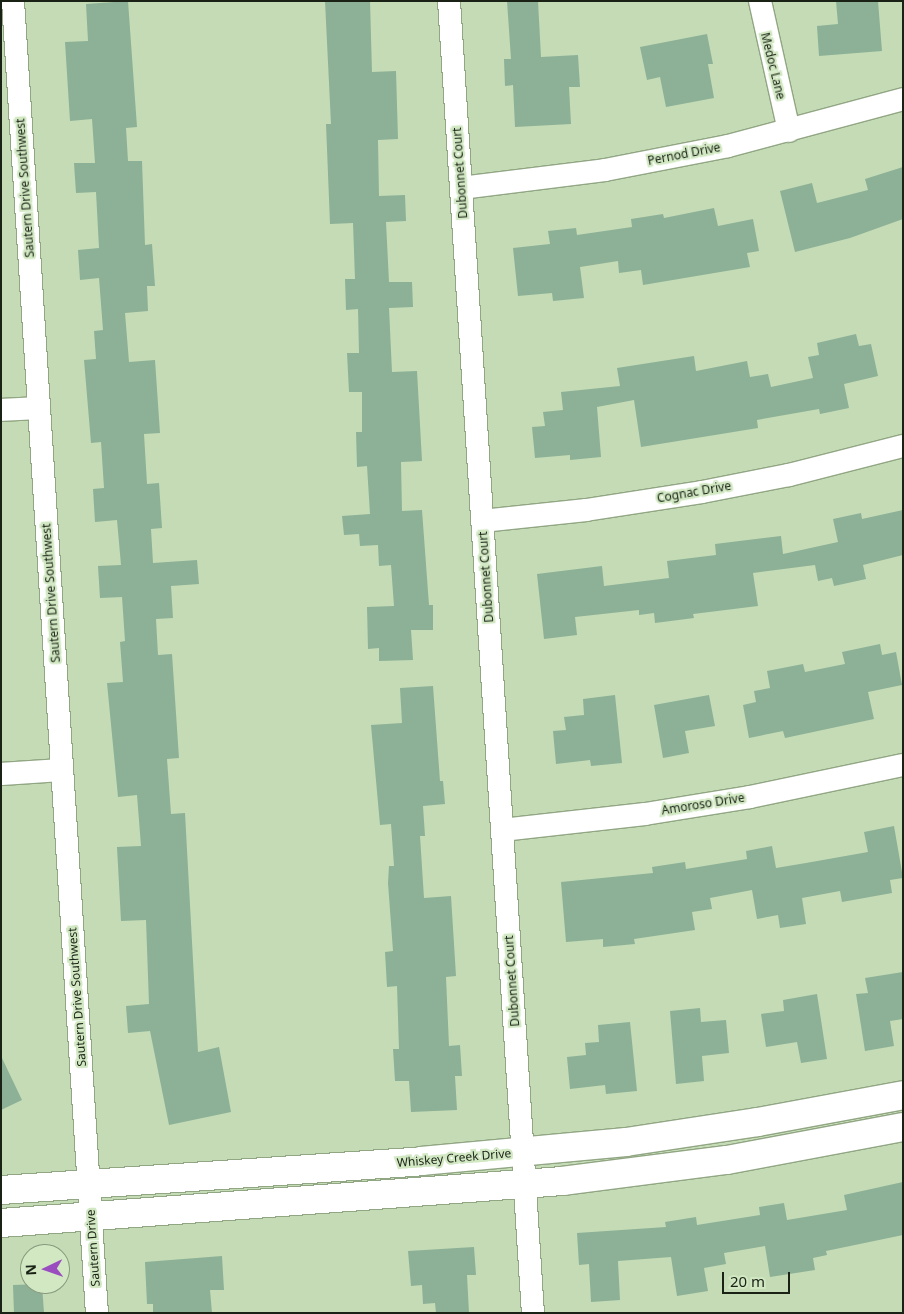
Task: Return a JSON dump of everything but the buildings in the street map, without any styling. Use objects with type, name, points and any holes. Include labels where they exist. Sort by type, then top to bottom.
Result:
[{"type":"street","name":"Sautern Drive Southwest","points":[[13,1],[9,48],[39,408],[88,1184]]},
{"type":"street","name":"Dubonnet Court","points":[[449,1],[533,1313]]},
{"type":"street","name":"Medoc Lane","points":[[760,1],[789,131]]},
{"type":"street","name":"Pernod Drive","points":[[461,188],[605,170],[789,131],[903,99]]},
{"type":"street","points":[[1,410],[39,408]]},
{"type":"street","name":"Cognac Drive","points":[[482,521],[586,510],[702,492],[789,475],[903,446]]},
{"type":"street","name":"Amoroso Drive","points":[[502,830],[654,813],[750,797],[903,765]]},
{"type":"street","points":[[1,774],[62,770]]},
{"type":"street","name":"Whiskey Creek Drive","points":[[1,1190],[524,1153],[626,1142],[758,1122],[903,1095]]},
{"type":"street","points":[[1,1223],[525,1185],[726,1160],[903,1127]]},
{"type":"street","name":"Sautern Drive","points":[[88,1184],[97,1313]]}]
